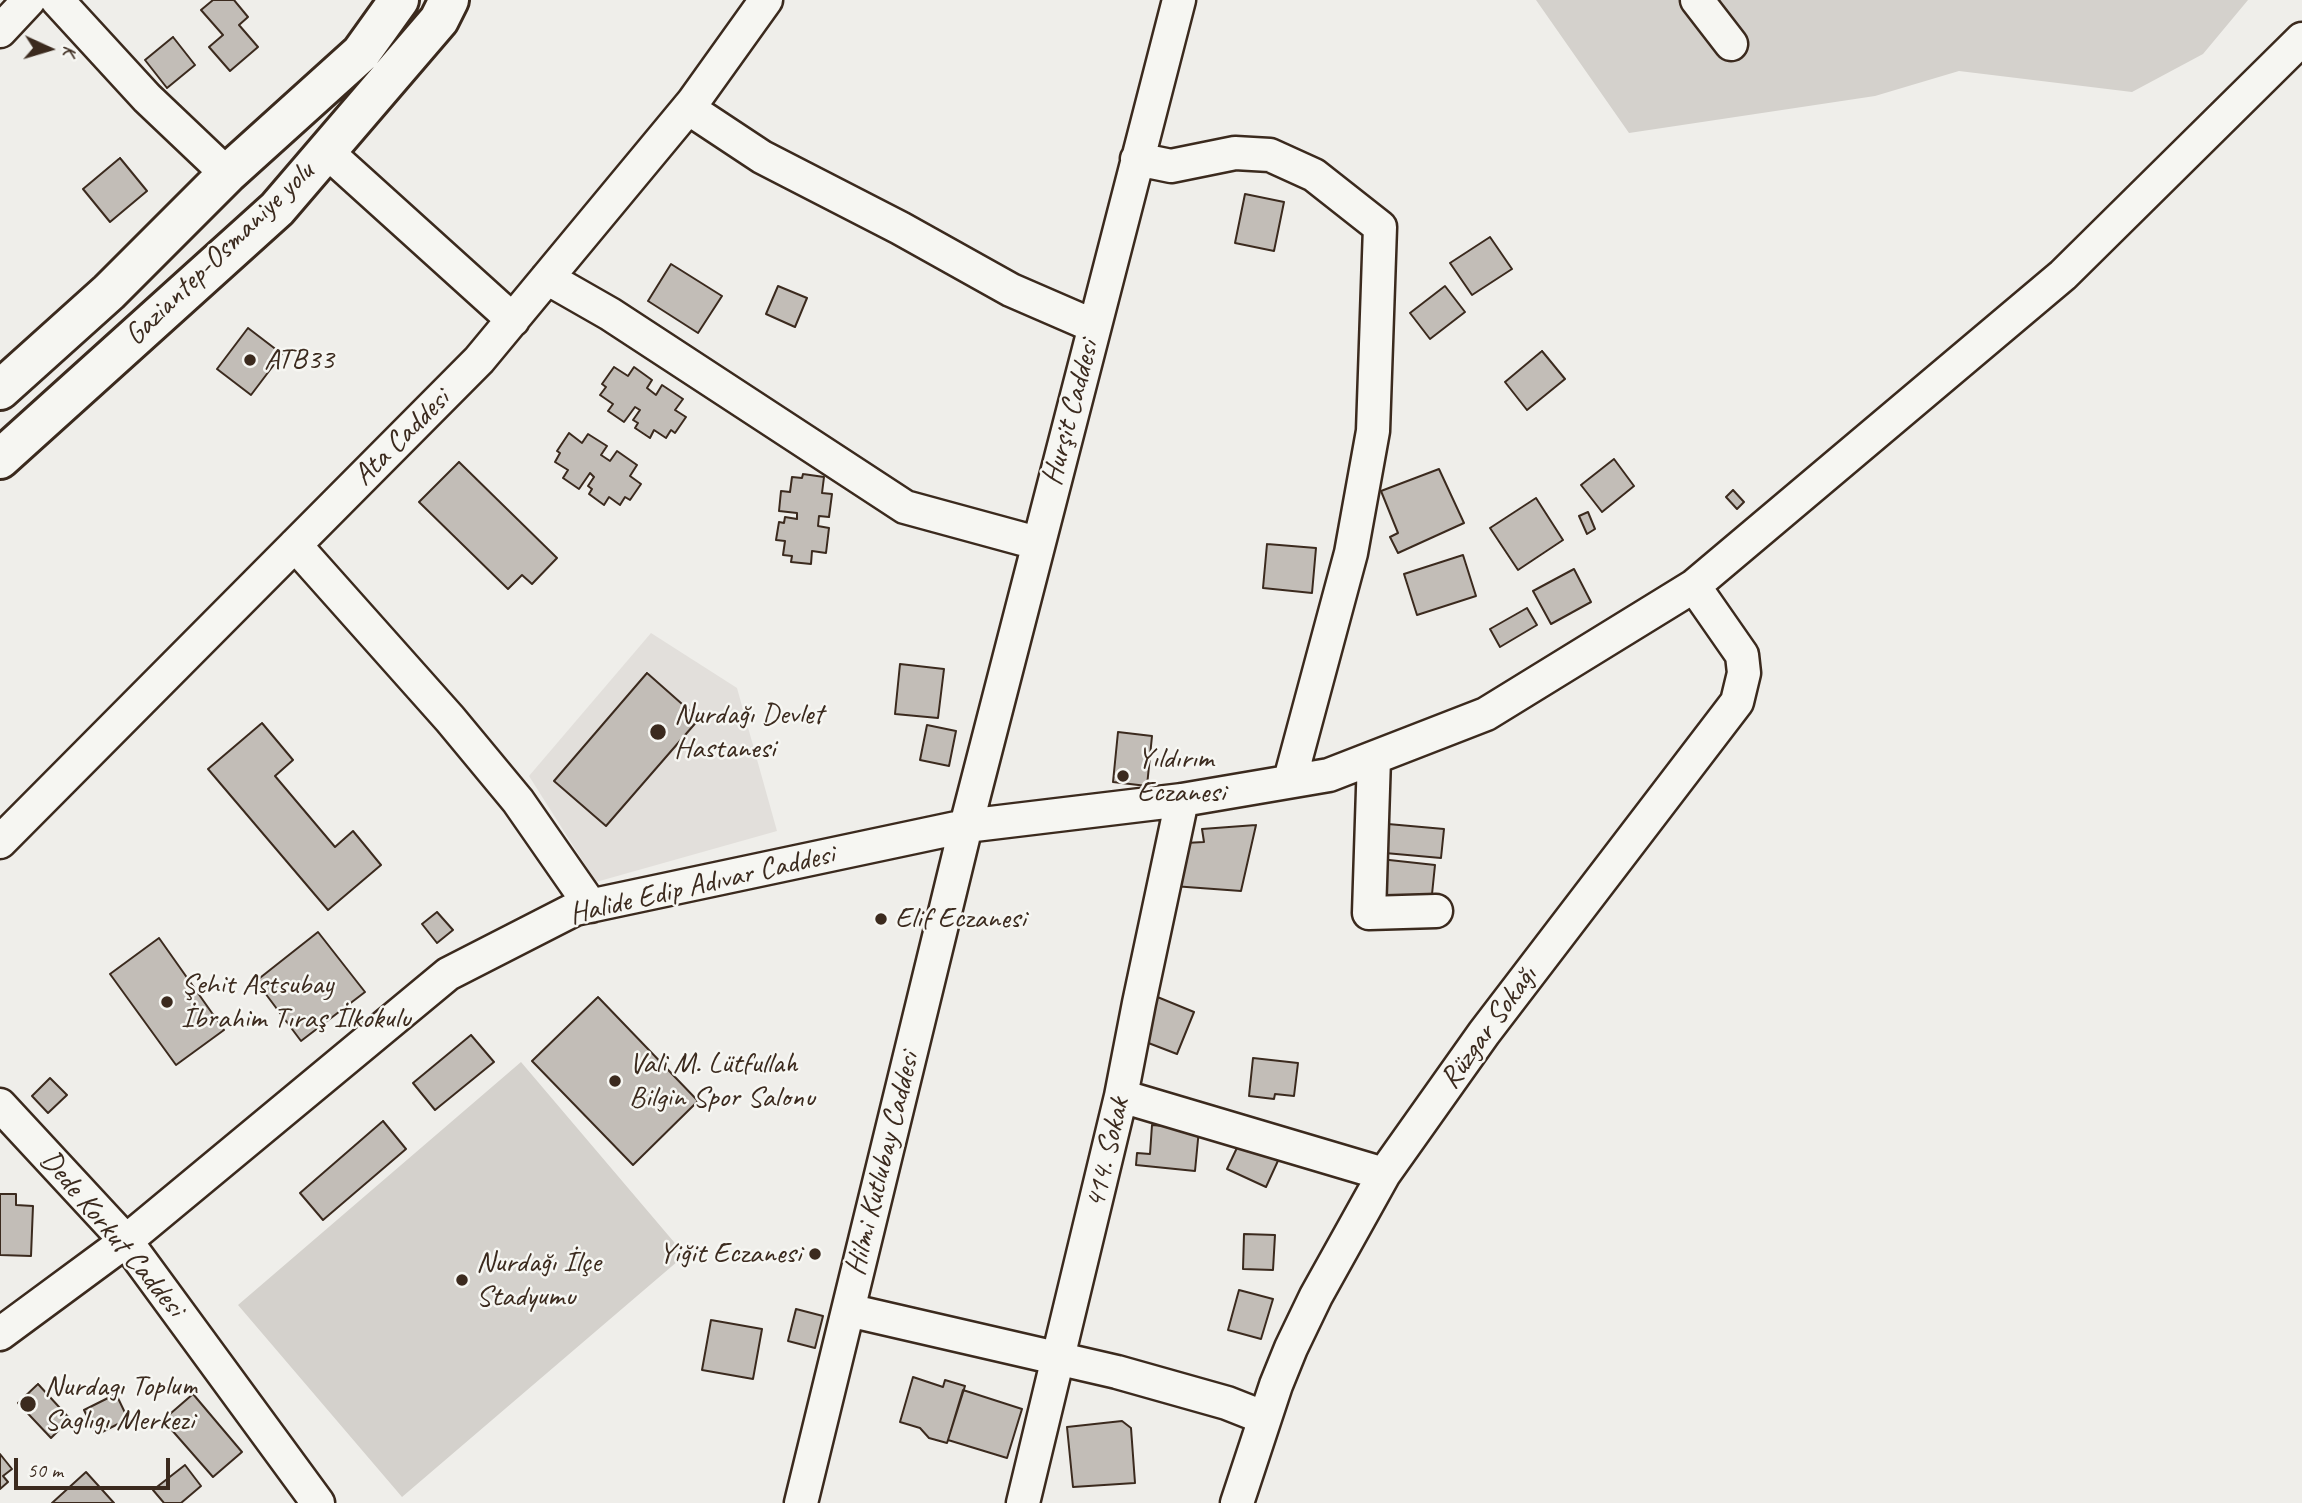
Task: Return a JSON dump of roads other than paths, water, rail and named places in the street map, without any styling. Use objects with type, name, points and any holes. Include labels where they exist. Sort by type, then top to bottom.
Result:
[{"type":"highway","name":"Gaziantep-Osmaniye yolu","points":[[0,390],[109,292],[227,174],[361,53],[399,0]]},
{"type":"highway","name":"Gaziantep-Osmaniye yolu","points":[[0,459],[277,209],[439,20],[449,0]]},
{"type":"street","points":[[0,31],[29,0]]},
{"type":"street","points":[[57,0],[147,98],[227,174]]},
{"type":"street","name":"Ata Caddesi","points":[[0,842],[479,360],[688,108],[766,0]]},
{"type":"street","name":"Hurşit Caddesi","points":[[966,826],[1179,0]]},
{"type":"street","points":[[1697,0],[1731,44]]},
{"type":"street","name":"Halide Edip Adıvar Caddesi","points":[[0,1334],[126,1241],[448,975],[575,909],[966,826],[1182,800],[1329,775],[1486,714],[1694,586],[2063,275],[2302,39]]},
{"type":"street","points":[[688,108],[762,157],[900,228],[1012,290],[1094,326]]},
{"type":"street","points":[[326,151],[513,320]]},
{"type":"street","points":[[1137,159],[1171,166],[1235,153],[1270,155],[1314,175],[1380,227],[1373,430],[1351,553],[1290,780]]},
{"type":"street","points":[[547,278],[610,314],[905,507],[1037,544]]},
{"type":"street","points":[[295,545],[519,801],[591,906]]},
{"type":"street","name":"Rüzgar Sokağı","points":[[1237,1503],[1276,1385],[1301,1327],[1355,1222],[1384,1174],[1484,1032],[1737,702],[1744,673],[1742,655],[1694,586]]},
{"type":"street","points":[[1374,758],[1368,913],[1436,911]]},
{"type":"street","name":"414. Sokak","points":[[1023,1503],[1121,1096],[1182,800]]},
{"type":"street","name":"Hilmi Kutlubay Caddesi","points":[[801,1503],[966,826]]},
{"type":"street","points":[[1121,1096],[1384,1174]]},
{"type":"street","name":"Dede Korkut Caddesi","points":[[0,1105],[126,1241],[318,1503]]},
{"type":"street","points":[[848,1310],[1060,1358],[1174,1388],[1265,1418]]},
{"type":"place","name":"ATB33","points":[[250,360]]},
{"type":"place","name":"Nurdağı Devlet Hastanesi","points":[[658,732]]},
{"type":"place","name":"Yıldırım Eczanesi","points":[[1123,776]]},
{"type":"place","name":"Elif Eczanesi","points":[[881,919]]},
{"type":"place","name":"Şehit Astsubay İbrahim Tıraş İlkokulu","points":[[167,1002]]},
{"type":"place","name":"Vali M. Lütfullah Bilgin Spor Salonu","points":[[615,1081]]},
{"type":"place","name":"Yiğit Eczanesi","points":[[815,1254]]},
{"type":"place","name":"Nurdağı İlçe Stadyumu","points":[[462,1280]]},
{"type":"place","name":"Nurdagı Toplum Saglıgı Merkezi","points":[[28,1404]]}]
